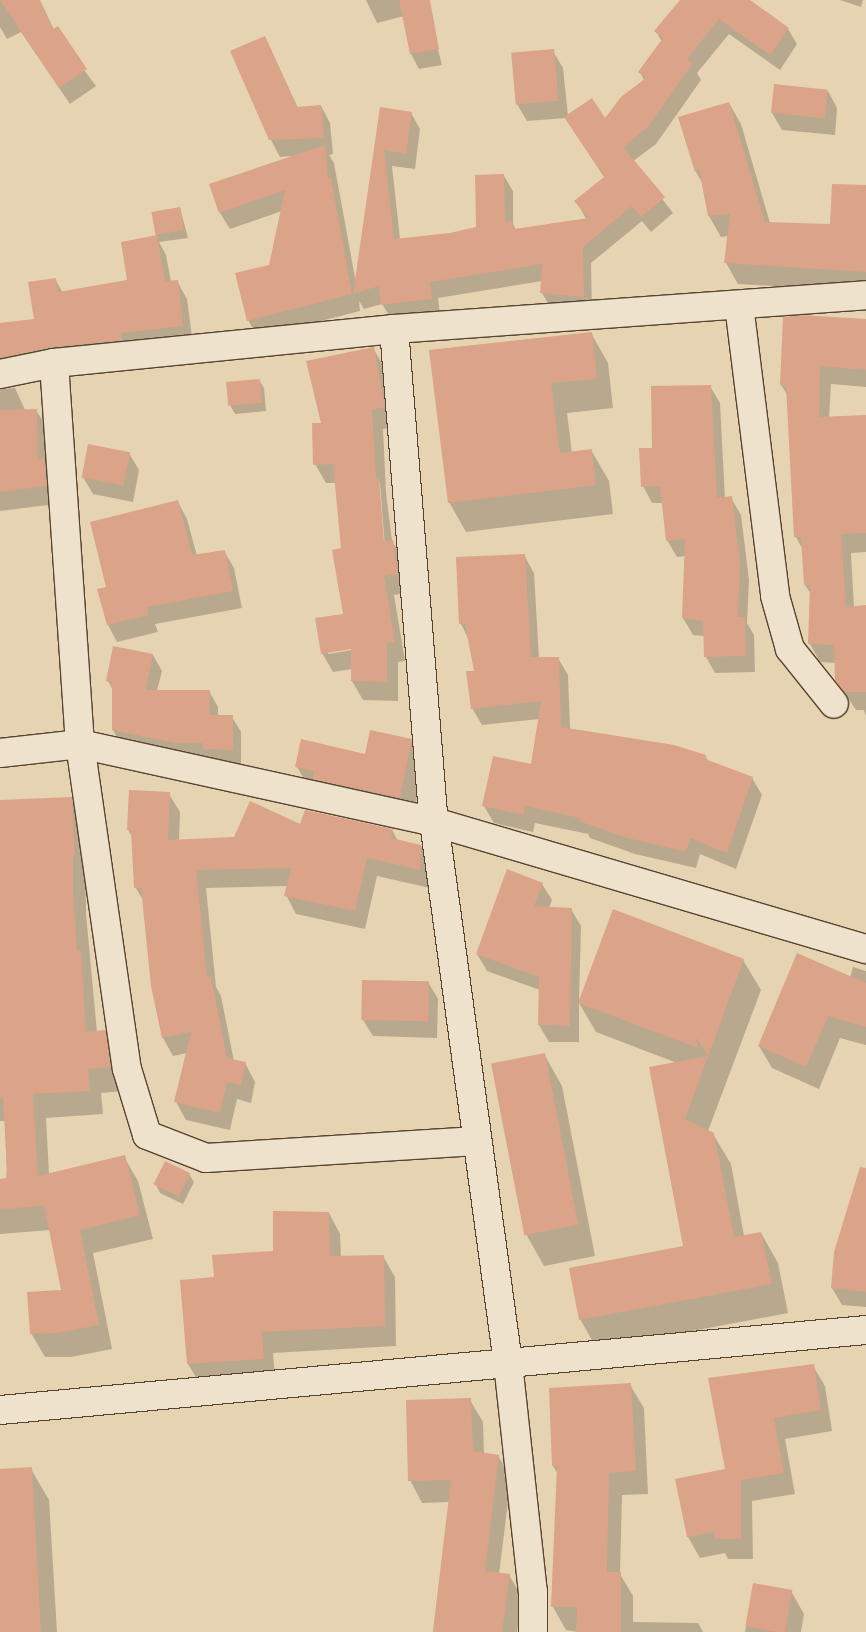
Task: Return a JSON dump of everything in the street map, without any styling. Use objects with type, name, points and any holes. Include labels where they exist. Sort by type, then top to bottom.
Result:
[{"type":"street","points":[[0,374],[54,363],[394,329],[866,295]]},
{"type":"street","points":[[739,305],[775,596],[790,649],[834,704]]},
{"type":"street","points":[[394,329],[434,822],[476,1142],[508,1363],[533,1592],[534,1632]]},
{"type":"street","points":[[54,363],[80,744],[126,1069],[147,1135],[206,1158],[476,1142]]},
{"type":"street","points":[[0,753],[80,744],[434,822],[866,949]]},
{"type":"street","points":[[0,1410],[866,1330]]},
{"type":"building","points":[[0,0],[39,0],[53,29],[58,26],[87,69],[59,88]]},
{"type":"building","points":[[399,0],[430,0],[439,49],[410,54]]},
{"type":"building","points":[[680,0],[750,0],[789,28],[770,55],[719,19],[687,59],[693,63],[647,128],[623,147],[665,197],[641,217],[632,206],[583,247],[584,297],[540,293],[542,264],[430,282],[432,299],[381,305],[379,286],[353,294],[380,107],[412,112],[406,154],[384,150],[394,239],[450,233],[476,227],[475,175],[504,174],[505,222],[513,221],[514,229],[589,218],[574,201],[604,177],[564,117],[592,98],[605,118],[621,97],[646,78],[638,72],[663,38],[654,31]]},
{"type":"building","points":[[265,36],[297,107],[321,105],[324,138],[269,140],[230,51]]},
{"type":"building","points":[[554,49],[559,101],[516,105],[511,53]]},
{"type":"building","points":[[774,84],[828,90],[825,118],[771,113]]},
{"type":"building","points":[[729,102],[765,222],[830,224],[832,184],[866,185],[866,272],[724,263],[730,214],[708,216],[699,169],[695,172],[678,117]]},
{"type":"building","points":[[325,145],[328,178],[331,178],[352,294],[247,321],[235,273],[269,265],[285,190],[219,213],[209,184]]},
{"type":"building","points":[[180,207],[184,230],[155,235],[151,212]]},
{"type":"building","points":[[157,235],[165,281],[178,280],[183,326],[121,333],[122,340],[52,347],[0,358],[0,323],[34,319],[28,282],[56,278],[58,292],[127,280],[121,242]]},
{"type":"building","points":[[801,315],[866,319],[866,370],[820,366],[819,417],[866,415],[866,533],[841,534],[846,607],[866,605],[866,692],[844,692],[835,680],[834,645],[808,644],[810,585],[804,585],[801,537],[794,537],[786,386],[780,385],[783,317]]},
{"type":"building","points":[[592,332],[597,379],[551,383],[560,453],[592,449],[596,485],[448,503],[429,350]]},
{"type":"building","points":[[374,347],[385,407],[372,410],[376,479],[379,479],[384,541],[393,540],[398,574],[384,576],[395,642],[387,643],[387,682],[351,681],[351,649],[321,654],[315,618],[343,614],[332,550],[341,548],[333,464],[313,465],[312,423],[321,423],[306,361]]},
{"type":"building","points":[[260,379],[262,403],[228,406],[226,382]]},
{"type":"building","points":[[711,385],[717,498],[732,496],[740,562],[738,617],[745,617],[746,656],[704,657],[703,621],[682,618],[685,539],[666,541],[660,486],[641,487],[639,448],[652,448],[651,386]]},
{"type":"building","points":[[37,409],[38,459],[44,458],[47,486],[0,492],[0,410]]},
{"type":"building","points":[[88,444],[130,452],[124,486],[82,477]]},
{"type":"building","points":[[178,500],[192,555],[225,550],[233,591],[147,607],[149,615],[107,625],[97,589],[106,587],[90,522]]},
{"type":"building","points":[[525,554],[531,657],[559,657],[561,727],[674,745],[706,755],[705,759],[753,777],[727,853],[690,838],[686,852],[624,837],[579,821],[580,818],[525,806],[523,815],[482,806],[493,756],[531,764],[541,701],[471,709],[466,671],[474,671],[465,624],[459,624],[456,557]]},
{"type":"building","points":[[113,646],[153,654],[146,690],[210,690],[210,715],[233,715],[233,750],[203,749],[203,743],[175,743],[112,730],[112,682],[106,681]]},
{"type":"building","points":[[370,730],[412,739],[400,798],[312,779],[314,771],[295,767],[301,739],[365,754]]},
{"type":"building","points":[[129,790],[170,792],[168,840],[234,837],[250,801],[300,824],[305,810],[393,829],[391,838],[421,845],[420,870],[367,858],[355,911],[284,896],[291,868],[196,870],[207,977],[211,977],[227,1058],[246,1062],[241,1085],[227,1082],[220,1113],[174,1102],[191,1032],[162,1038],[151,986],[141,888],[134,888],[131,830],[127,830]]},
{"type":"building","points":[[72,797],[75,856],[73,856],[73,889],[77,951],[81,951],[86,1032],[106,1030],[111,1067],[88,1069],[90,1091],[33,1094],[38,1176],[125,1155],[140,1215],[80,1230],[99,1325],[57,1333],[30,1334],[27,1292],[61,1290],[44,1205],[0,1210],[0,1179],[6,1178],[7,1170],[3,1097],[0,1097],[0,800]]},
{"type":"building","points":[[507,869],[543,883],[534,906],[572,908],[570,1026],[538,1025],[539,977],[476,954]]},
{"type":"building","points":[[613,909],[744,959],[685,1119],[714,1133],[734,1237],[761,1232],[772,1284],[579,1320],[569,1268],[683,1246],[649,1067],[708,1056],[696,1037],[698,1048],[578,1003]]},
{"type":"building","points":[[797,953],[866,983],[866,1027],[828,1016],[806,1067],[758,1046]]},
{"type":"building","points":[[362,980],[429,981],[428,1021],[361,1020]]},
{"type":"building","points":[[545,1053],[578,1225],[524,1235],[491,1063]]},
{"type":"building","points":[[165,1161],[190,1173],[179,1197],[154,1184]]},
{"type":"building","points":[[860,1167],[866,1168],[866,1292],[831,1288],[834,1252]]},
{"type":"building","points":[[273,1211],[329,1212],[330,1256],[384,1255],[385,1326],[262,1332],[264,1359],[187,1364],[180,1280],[214,1277],[212,1255],[273,1251]]},
{"type":"building","points":[[814,1364],[821,1410],[774,1418],[784,1473],[741,1480],[741,1539],[715,1539],[715,1532],[687,1537],[675,1479],[725,1469],[708,1378]]},
{"type":"building","points":[[631,1383],[636,1471],[609,1473],[607,1572],[621,1572],[621,1632],[576,1632],[577,1607],[551,1607],[557,1466],[552,1466],[549,1388]]},
{"type":"building","points":[[471,1398],[473,1451],[499,1455],[485,1571],[510,1574],[502,1632],[433,1632],[451,1480],[408,1481],[406,1400]]},
{"type":"building","points":[[32,1467],[41,1632],[0,1632],[0,1469]]},
{"type":"building","points":[[753,1583],[792,1590],[785,1632],[745,1626]]}]
